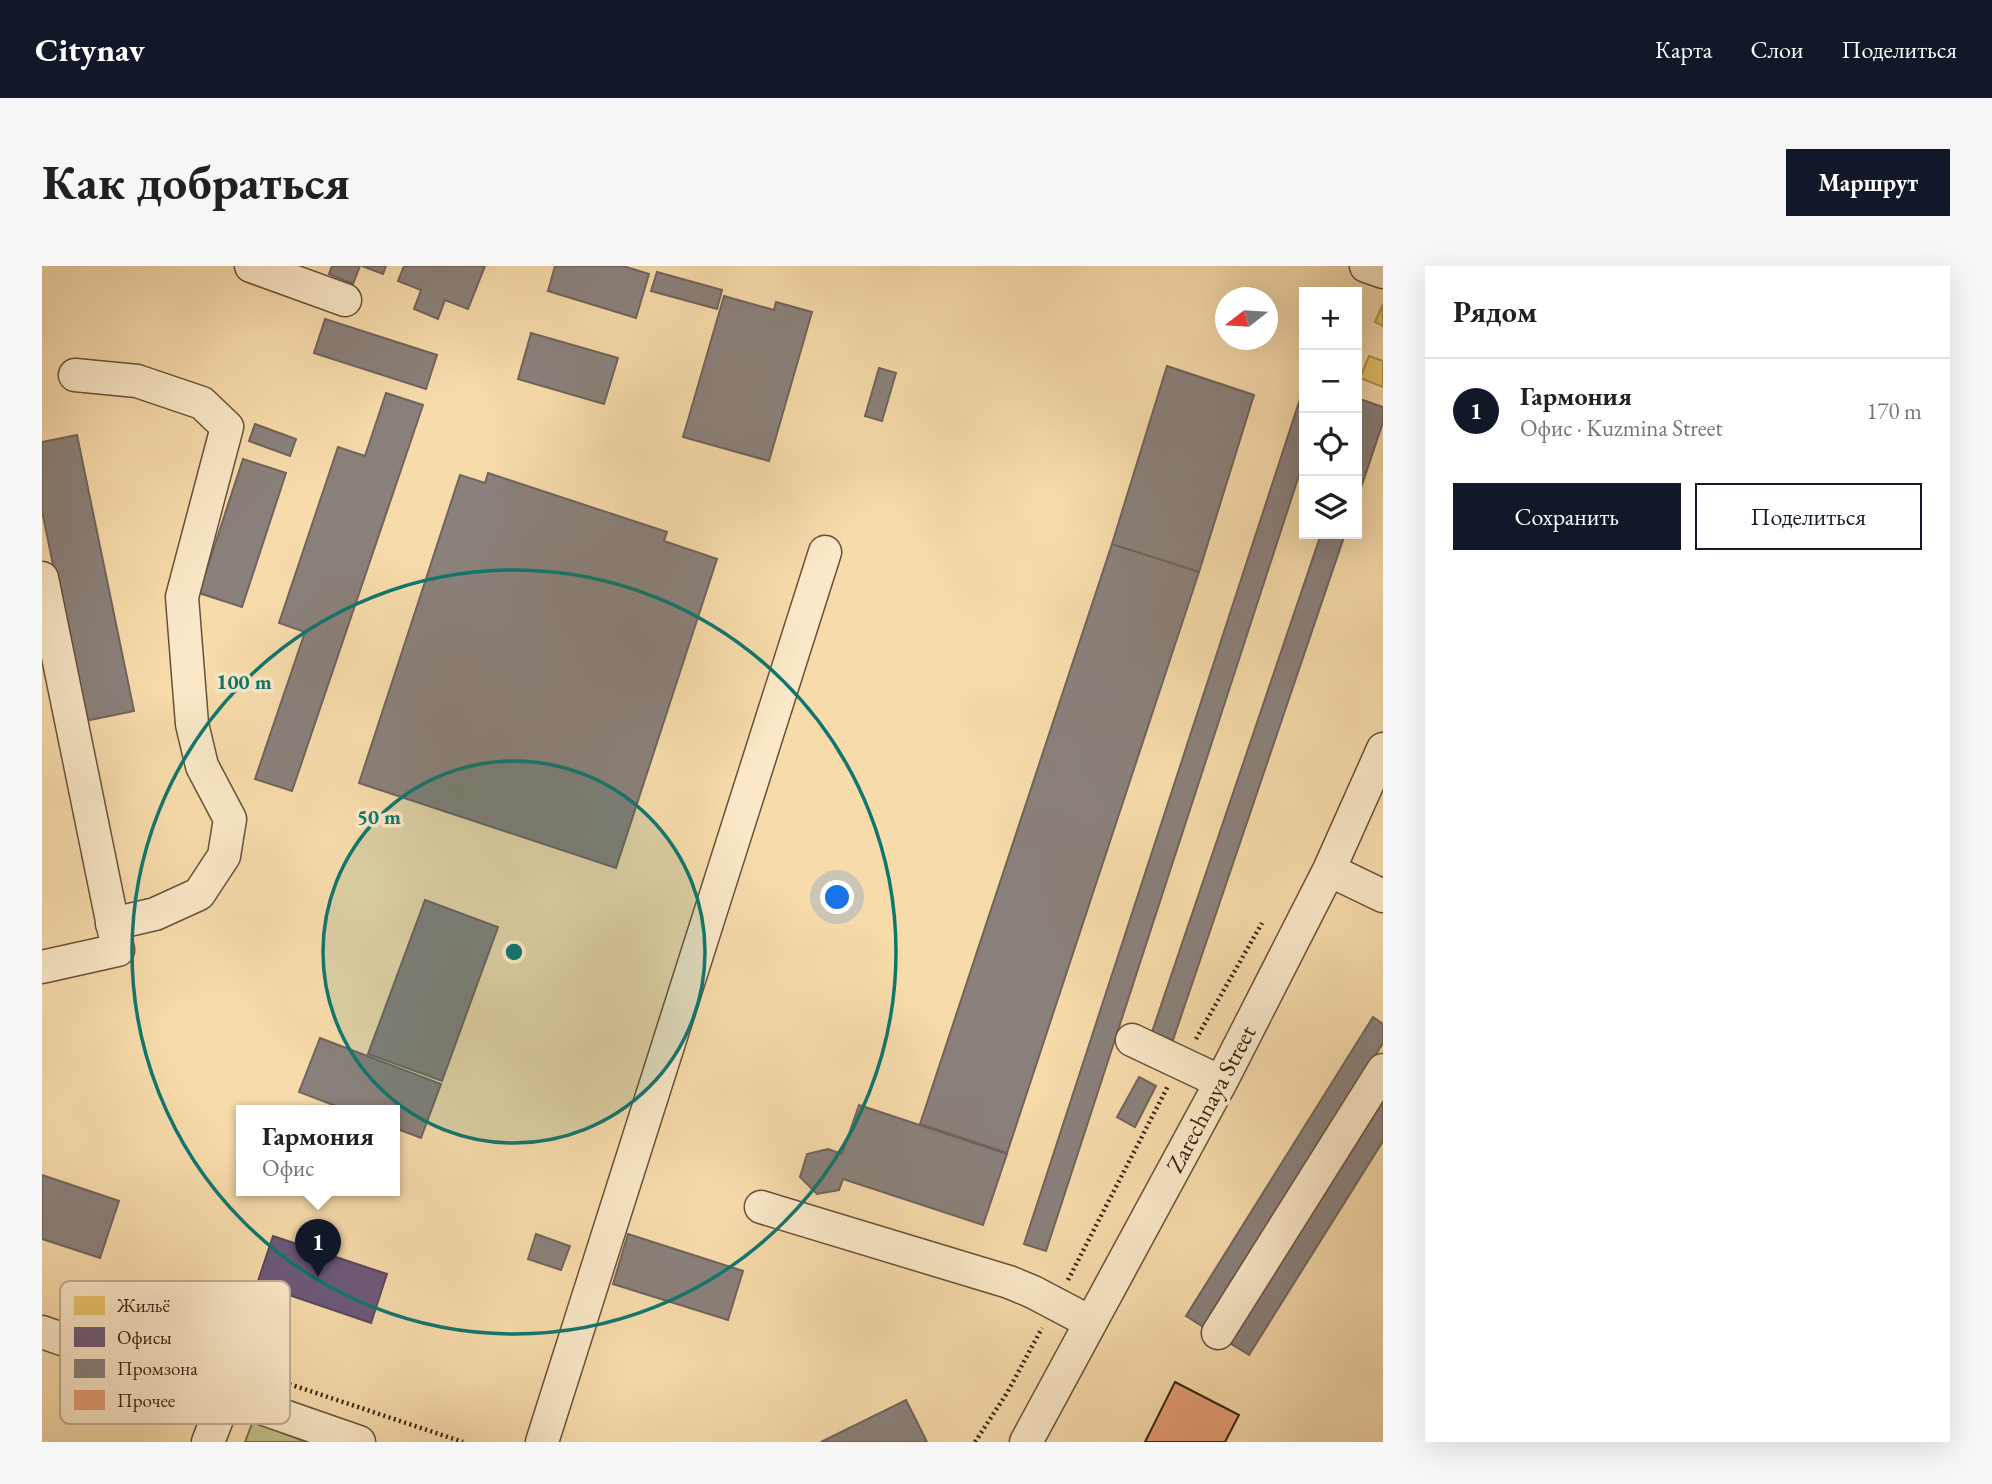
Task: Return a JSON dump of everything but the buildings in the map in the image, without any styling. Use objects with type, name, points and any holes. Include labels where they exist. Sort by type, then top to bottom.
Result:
[{"type":"street","points":[[251,266],[345,300]]},
{"type":"street","points":[[1366,266],[1383,272]]},
{"type":"street","points":[[75,375],[137,381],[202,403],[227,427],[182,597],[192,724],[202,766],[230,819],[224,856],[199,894],[155,914],[112,923]]},
{"type":"street","points":[[542,1442],[825,552]]},
{"type":"street","points":[[42,578],[118,950],[42,967]]},
{"type":"street","name":"Zarechnaya Street","points":[[1026,1442],[1221,1082],[1329,870],[1383,749]]},
{"type":"street","points":[[1329,870],[1383,896]]},
{"type":"street","points":[[1132,1040],[1221,1082]]},
{"type":"street","points":[[1218,1333],[1383,1069]]},
{"type":"street","points":[[761,1208],[1009,1282],[1090,1322]]},
{"type":"street","points":[[42,1332],[60,1338]]},
{"type":"street","points":[[290,1418],[359,1442]]},
{"type":"street","points":[[208,1442],[215,1424]]},
{"type":"path","points":[[975,1442],[1007,1393],[1182,1064],[1262,923]]},
{"type":"path","points":[[290,1384],[464,1442]]},
{"type":"shaded area","points":[[252,1424],[261,1424],[306,1442],[245,1442]]},
{"type":"place","name":"Гармония","points":[[318,1277]]}]
